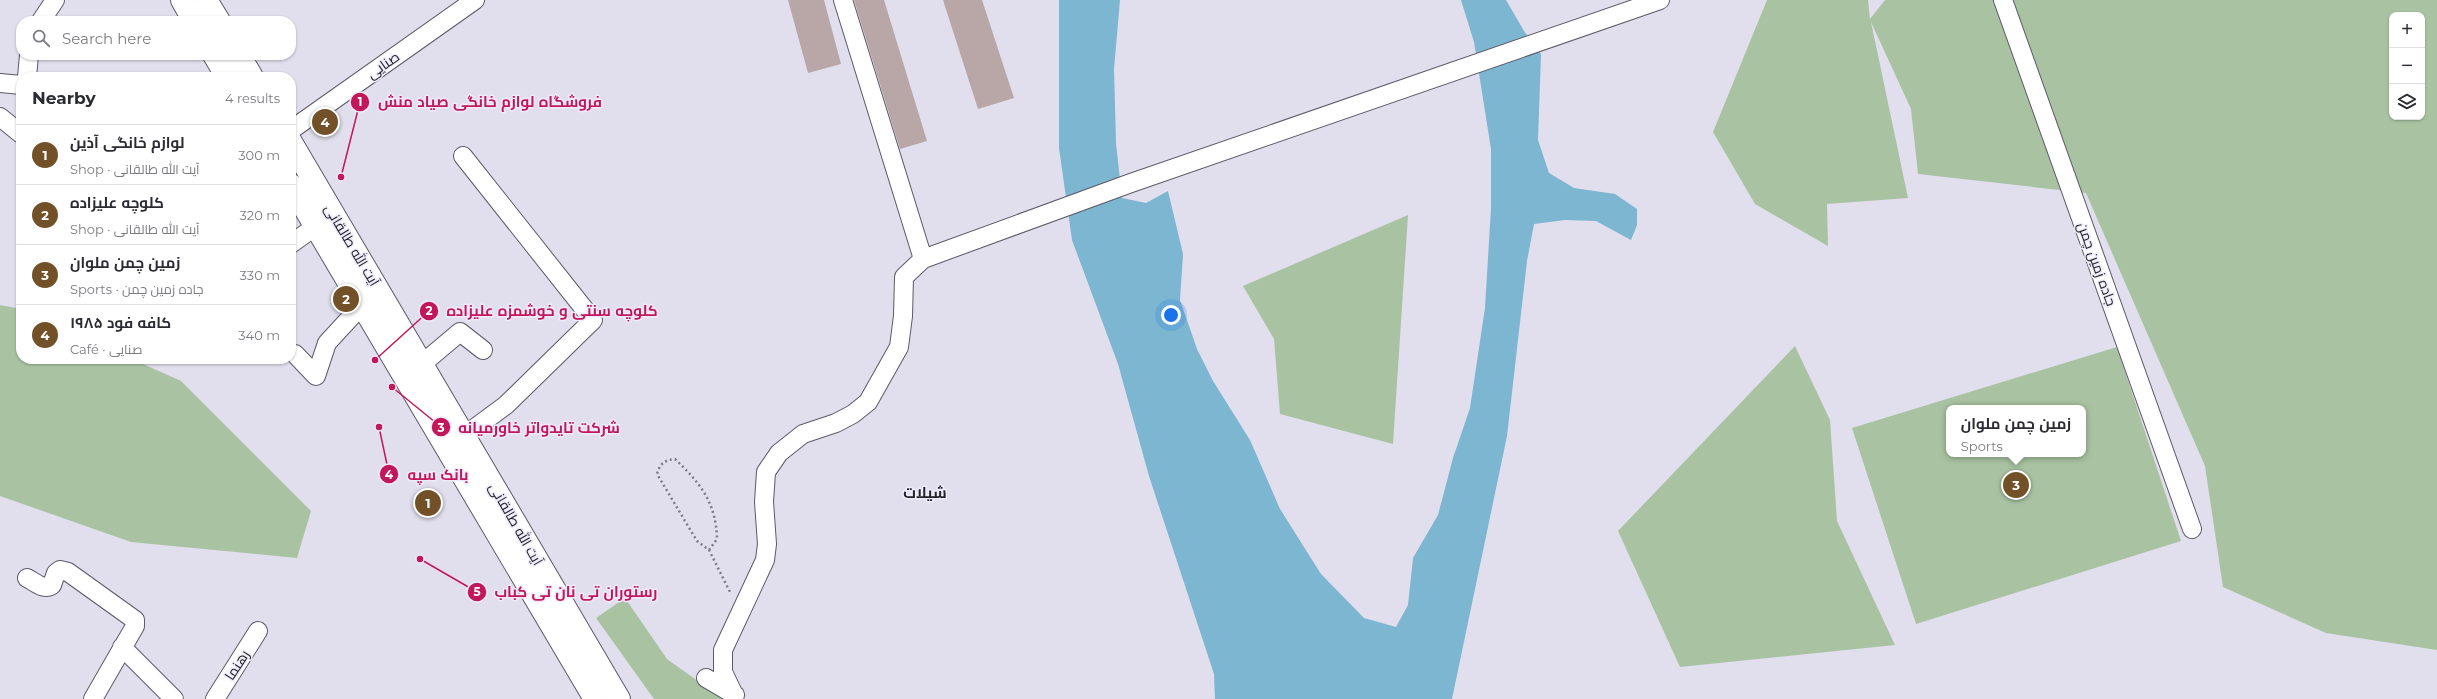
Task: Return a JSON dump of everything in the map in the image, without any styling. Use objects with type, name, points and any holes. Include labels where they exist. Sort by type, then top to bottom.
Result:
[{"type":"main road","points":[[182,0],[191,16]]},
{"type":"main road","points":[[206,0],[216,16]]},
{"type":"main road","points":[[217,60],[224,72]]},
{"type":"main road","points":[[242,60],[249,72]]},
{"type":"main road","name":"آیت الله طالقانی","points":[[296,150],[619,699]]},
{"type":"main road","name":"آیت الله طالقانی","points":[[296,193],[595,699]]},
{"type":"street","points":[[44,16],[55,0]]},
{"type":"street","name":"صنایی","points":[[296,126],[475,0]]},
{"type":"street","points":[[843,0],[923,259]]},
{"type":"street","points":[[737,697],[723,672],[723,650],[765,560],[767,544],[764,502],[766,472],[779,453],[804,434],[836,423],[853,414],[868,402],[899,347],[903,316],[904,277],[923,259],[1131,183],[1540,40],[1660,0]]},
{"type":"street","name":"جاده زمین چمن","points":[[2003,0],[2192,528]]},
{"type":"street","points":[[27,72],[29,60]]},
{"type":"street","points":[[0,83],[16,85]]},
{"type":"street","points":[[0,117],[16,130]]},
{"type":"street","points":[[463,156],[593,320],[506,405],[464,436]]},
{"type":"street","points":[[296,240],[316,226]]},
{"type":"street","points":[[296,354],[316,376],[327,343],[362,305]]},
{"type":"street","points":[[422,364],[460,332],[483,350]]},
{"type":"street","points":[[27,578],[49,588],[52,585],[56,573],[60,570],[68,572],[135,620],[135,626],[94,699]]},
{"type":"street","name":"رهنما","points":[[215,699],[258,632]]},
{"type":"street","points":[[122,647],[174,699]]},
{"type":"street","points":[[706,678],[737,697]]},
{"type":"path","points":[[709,550],[717,539],[716,524],[709,501],[691,475],[675,459],[667,459],[660,465],[657,474],[697,541],[709,550],[740,612]]},
{"type":"green space","points":[[1767,0],[1868,0],[1870,19],[1885,0],[2437,0],[2437,650],[2326,633],[2223,587],[2205,466],[2086,193],[1918,174],[1911,109],[1871,22],[1908,198],[1827,204],[1828,246],[1755,204],[1713,132]]},
{"type":"green space","points":[[1408,215],[1393,444],[1280,414],[1274,339],[1243,286]]},
{"type":"green space","points":[[0,305],[16,308],[16,364],[143,364],[181,381],[311,511],[297,558],[131,542],[0,496]]},
{"type":"green space","points":[[1795,346],[1830,420],[1837,521],[1895,645],[1680,667],[1618,531]]},
{"type":"green space","points":[[2117,347],[2181,541],[1916,624],[1852,428]]},
{"type":"green space","points":[[625,598],[667,659],[723,699],[654,699],[596,618]]},
{"type":"water","points":[[1059,0],[1120,0],[1114,69],[1116,143],[1122,198],[1146,203],[1168,191],[1183,254],[1180,300],[1197,349],[1213,381],[1250,440],[1280,509],[1321,574],[1364,618],[1396,627],[1408,605],[1413,558],[1438,515],[1453,458],[1470,408],[1485,308],[1491,208],[1491,149],[1474,42],[1461,0],[1506,0],[1524,31],[1541,54],[1538,140],[1549,173],[1574,188],[1615,194],[1637,209],[1637,225],[1631,240],[1596,221],[1565,220],[1534,224],[1527,261],[1507,436],[1452,699],[1215,699],[1214,674],[1149,476],[1118,364],[1072,240],[1059,148]]},
{"type":"building","points":[[788,0],[824,0],[841,64],[808,73]]},
{"type":"building","points":[[854,0],[884,0],[927,141],[900,149]]},
{"type":"building","points":[[943,0],[982,0],[1014,98],[978,109]]},
{"type":"place","name":"کافه فود ۱۹۸۵","points":[[325,122]]},
{"type":"place","name":"فروشگاه لوازم خانگی صیاد منش","points":[[341,177]]},
{"type":"place","name":"کلوچه علیزاده","points":[[346,299]]},
{"type":"place","name":"کلوچه سنتی و خوشمزه علیزاده","points":[[375,360]]},
{"type":"place","name":"شرکت تایدواتر خاورمیانه","points":[[392,387]]},
{"type":"place","name":"بانک سپه","points":[[379,427]]},
{"type":"place","name":"زمین چمن ملوان","points":[[2016,485]]},
{"type":"place","name":"لوازم خانگی آذین","points":[[428,503]]},
{"type":"place","name":"رستوران تی نان تی کباب","points":[[420,559]]},
{"type":"district","name":"شیلات","points":[[925,492]]}]
